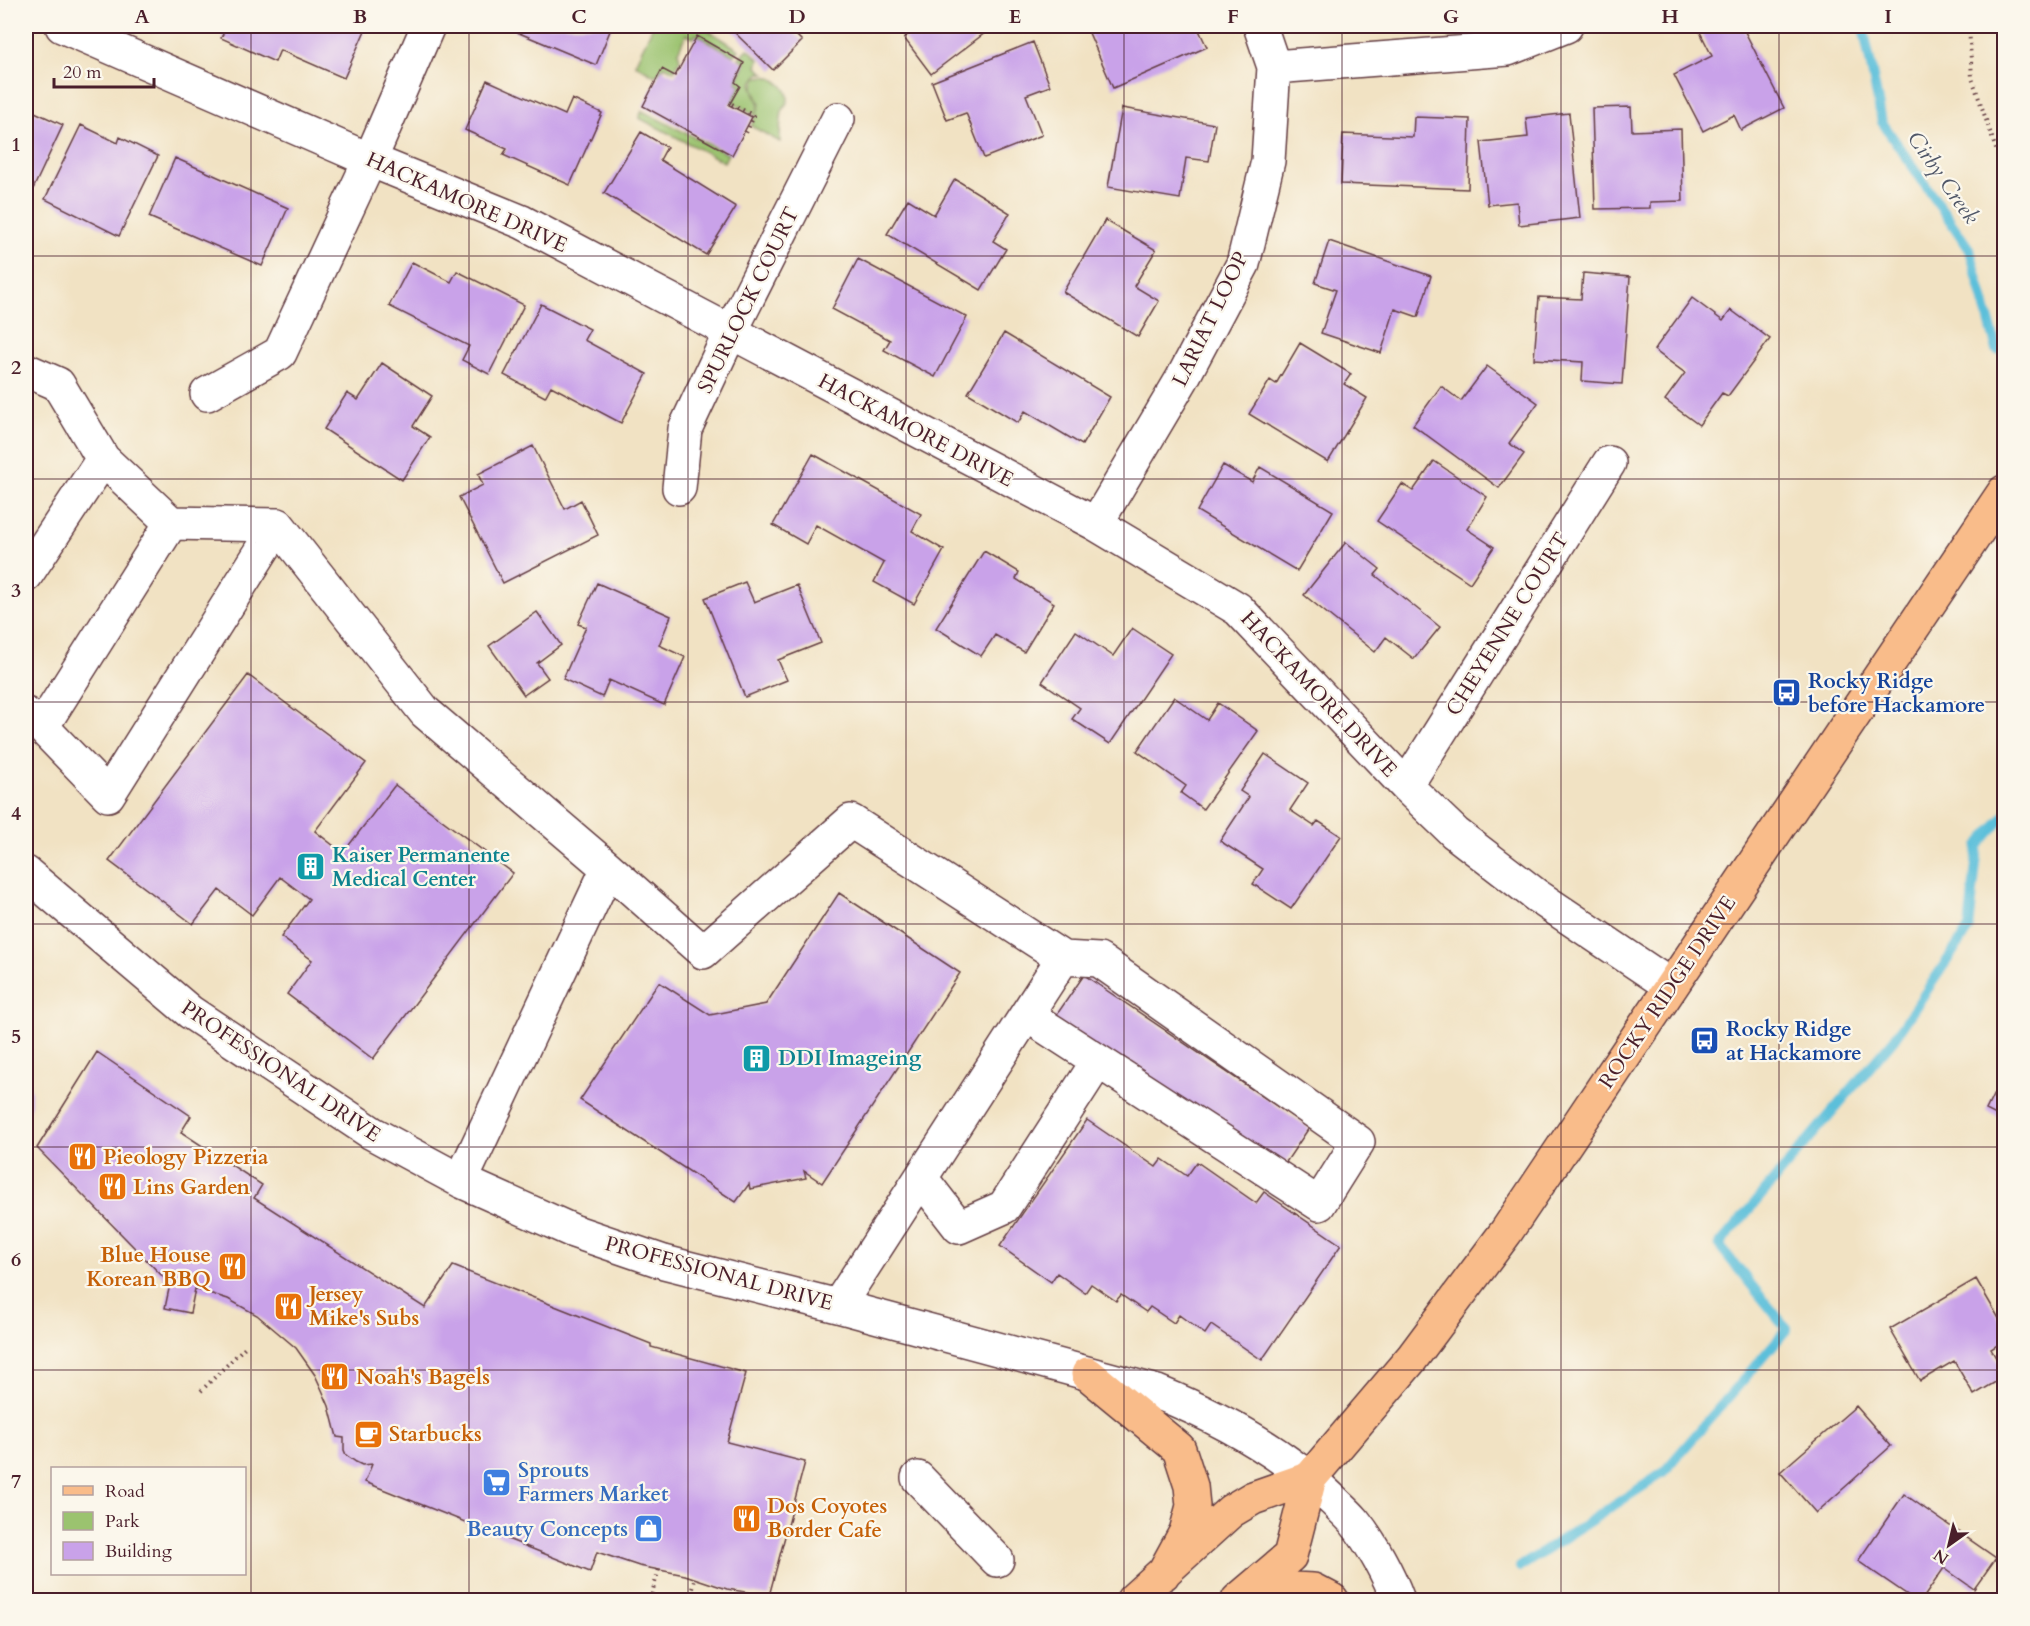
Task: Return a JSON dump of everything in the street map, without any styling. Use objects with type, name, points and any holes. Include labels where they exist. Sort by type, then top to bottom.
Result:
[{"type":"main road","name":"ROCKY RIDGE DRIVE","points":[[1238,1600],[1290,1556],[1310,1478],[1412,1358],[1492,1250],[2004,492]]},
{"type":"main road","points":[[1088,1374],[1179,1449],[1191,1486],[1193,1506],[1186,1532],[1163,1574]]},
{"type":"main road","points":[[1133,1600],[1231,1510],[1252,1498],[1310,1478]]},
{"type":"main road","points":[[1243,1600],[1272,1588],[1313,1590],[1332,1600]]},
{"type":"street","name":"HACKAMORE DRIVE","points":[[62,26],[522,222],[1096,524],[1239,609],[1406,786],[1455,833],[1537,896],[1671,986]]},
{"type":"street","points":[[207,394],[280,353],[370,159],[428,26]]},
{"type":"street","name":"LARIAT LOOP","points":[[1096,524],[1182,379],[1243,264],[1268,161],[1274,67],[1260,26]]},
{"type":"street","points":[[1274,67],[1508,49],[1566,26]]},
{"type":"street","name":"SPURLOCK COURT","points":[[679,489],[685,429],[730,333],[838,119]]},
{"type":"street","points":[[26,370],[58,384],[103,459],[171,523],[278,525]]},
{"type":"street","points":[[26,575],[103,459]]},
{"type":"street","name":"CHEYENNE COURT","points":[[1406,786],[1609,463]]},
{"type":"street","points":[[171,523],[34,720],[108,795],[278,525]]},
{"type":"street","points":[[278,525],[425,712],[703,952],[851,821],[1063,958],[1099,960],[1358,1142],[1318,1204],[1027,1015]]},
{"type":"street","points":[[461,1181],[608,868]]},
{"type":"street","name":"PROFESSIONAL DRIVE","points":[[26,873],[189,1012],[372,1133],[461,1181],[573,1231],[664,1262],[838,1306],[1157,1392],[1195,1408],[1243,1434],[1310,1478],[1354,1520],[1395,1590],[1398,1600]]},
{"type":"street","points":[[838,1306],[1063,958]]},
{"type":"street","points":[[921,1178],[959,1227],[1004,1207],[1098,1061]]},
{"type":"street","points":[[918,1478],[997,1560]]},
{"type":"path","points":[[1969,26],[1972,78],[2004,173]]},
{"type":"path","points":[[732,104],[754,116],[745,135]]},
{"type":"path","points":[[201,1391],[246,1346]]},
{"type":"path","points":[[650,1600],[660,1569]]},
{"type":"path","points":[[690,1600],[696,1577]]},
{"type":"green space","points":[[653,26],[702,26],[739,50],[734,56],[696,34],[694,38],[686,34],[678,52],[680,59],[674,71],[665,66],[655,76],[635,64]]},
{"type":"green space","points":[[748,49],[759,59],[757,67],[764,73],[755,77],[752,85],[754,92],[759,105],[756,114],[760,104],[753,88],[756,78],[771,78],[785,89],[787,94],[788,101],[781,116],[780,142],[751,126],[756,115],[732,102],[741,85],[736,82],[746,63],[739,58]]},
{"type":"green space","points":[[642,111],[728,154],[724,162],[639,118]]},
{"type":"building","points":[[227,26],[367,26],[344,78],[280,50],[275,62],[221,38]]},
{"type":"building","points":[[514,26],[612,26],[596,65],[512,30]]},
{"type":"building","points":[[728,26],[787,26],[802,41],[773,70]]},
{"type":"building","points":[[910,26],[994,26],[931,74],[904,38],[914,30]]},
{"type":"building","points":[[1086,26],[1197,26],[1207,47],[1113,88]]},
{"type":"building","points":[[1742,26],[1784,108],[1741,130],[1734,115],[1703,131],[1674,75],[1712,56],[1698,28]]},
{"type":"building","points":[[697,36],[744,63],[735,82],[740,86],[729,105],[752,117],[732,155],[643,106],[662,69],[675,76]]},
{"type":"building","points":[[1033,42],[1050,86],[1026,95],[1042,135],[984,158],[966,113],[947,120],[932,82]]},
{"type":"building","points":[[487,80],[565,115],[572,99],[602,113],[570,185],[503,155],[507,149],[465,130]]},
{"type":"building","points":[[1631,107],[1632,131],[1681,129],[1683,201],[1650,202],[1650,208],[1595,209],[1592,108]]},
{"type":"building","points":[[26,108],[63,125],[26,204]]},
{"type":"building","points":[[1122,108],[1215,124],[1209,161],[1186,158],[1180,199],[1108,187]]},
{"type":"building","points":[[1569,113],[1580,218],[1519,225],[1517,202],[1488,205],[1481,142],[1528,137],[1526,118]]},
{"type":"building","points":[[1414,117],[1470,119],[1468,189],[1341,184],[1343,134],[1413,137]]},
{"type":"building","points":[[81,125],[118,143],[120,137],[158,156],[119,236],[45,199]]},
{"type":"building","points":[[641,132],[667,147],[660,160],[736,207],[706,255],[604,193]]},
{"type":"building","points":[[175,158],[288,208],[262,266],[149,217]]},
{"type":"building","points":[[955,179],[1010,213],[993,241],[1006,249],[981,290],[887,234],[908,199],[934,215]]},
{"type":"building","points":[[1105,220],[1156,250],[1134,286],[1159,301],[1138,337],[1063,292]]},
{"type":"building","points":[[1329,241],[1431,276],[1418,317],[1395,309],[1381,353],[1321,333],[1336,290],[1315,283]]},
{"type":"building","points":[[858,259],[967,317],[935,377],[884,350],[890,340],[832,309]]},
{"type":"building","points":[[412,262],[451,282],[457,271],[524,305],[489,374],[462,360],[469,346],[389,306]]},
{"type":"building","points":[[1583,273],[1630,277],[1622,384],[1582,381],[1583,362],[1534,359],[1539,297],[1581,299]]},
{"type":"building","points":[[1692,298],[1723,321],[1731,310],[1770,339],[1728,396],[1722,393],[1699,425],[1665,400],[1685,373],[1654,350]]},
{"type":"building","points":[[541,304],[590,329],[584,340],[647,374],[621,423],[551,386],[545,397],[504,375]]},
{"type":"building","points":[[1004,333],[1110,397],[1082,445],[1025,411],[1018,423],[968,393]]},
{"type":"building","points":[[1300,343],[1351,374],[1344,384],[1367,398],[1328,462],[1249,414],[1270,380],[1276,384]]},
{"type":"building","points":[[382,363],[432,396],[413,426],[430,437],[402,480],[324,429],[347,393],[358,400]]},
{"type":"building","points":[[1487,366],[1538,403],[1509,443],[1524,454],[1499,488],[1413,425],[1441,386],[1461,401]]},
{"type":"building","points":[[533,446],[565,509],[581,500],[598,535],[503,583],[459,497],[483,485],[478,474]]},
{"type":"building","points":[[813,454],[921,514],[912,531],[944,550],[914,604],[874,582],[884,563],[816,525],[806,544],[773,525]]},
{"type":"building","points":[[1434,461],[1487,497],[1467,529],[1494,547],[1470,583],[1377,521],[1402,484],[1413,491]]},
{"type":"building","points":[[1223,465],[1252,482],[1260,467],[1333,511],[1297,571],[1197,511]]},
{"type":"building","points":[[1346,542],[1380,569],[1375,575],[1440,627],[1414,659],[1386,637],[1375,652],[1304,595]]},
{"type":"building","points":[[984,551],[1019,572],[1016,579],[1054,603],[1024,652],[995,635],[981,656],[936,628]]},
{"type":"building","points":[[745,582],[754,602],[797,585],[821,643],[778,660],[787,680],[745,697],[705,598]]},
{"type":"building","points":[[597,583],[671,616],[659,645],[685,657],[664,705],[609,680],[602,697],[563,679],[586,627],[578,624]]},
{"type":"building","points":[[537,612],[561,645],[537,663],[548,678],[524,695],[489,646]]},
{"type":"building","points":[[1132,628],[1171,654],[1110,744],[1072,719],[1080,708],[1042,682],[1076,631],[1113,656]]},
{"type":"building","name":"Kaiser Permanente Medical Center","points":[[248,675],[366,763],[315,831],[343,853],[395,785],[513,873],[373,1059],[287,994],[312,960],[281,937],[309,899],[280,877],[252,915],[219,890],[193,924],[109,861]]},
{"type":"building","points":[[1174,697],[1207,720],[1218,703],[1258,731],[1203,809],[1181,793],[1186,786],[1137,751]]},
{"type":"building","points":[[1265,754],[1308,783],[1290,810],[1314,826],[1318,821],[1341,836],[1291,909],[1253,884],[1263,869],[1220,841],[1249,797],[1240,791]]},
{"type":"building","name":"DDI Imageing","points":[[839,893],[960,973],[822,1183],[804,1171],[806,1178],[750,1189],[749,1184],[736,1202],[580,1100],[659,982],[710,1015],[766,1004]]},
{"type":"building","points":[[1084,975],[1309,1128],[1278,1174],[1053,1020]]},
{"type":"building","points":[[97,1052],[191,1116],[181,1132],[262,1185],[254,1198],[425,1308],[453,1266],[651,1344],[651,1347],[746,1373],[727,1442],[805,1462],[769,1596],[727,1589],[685,1575],[639,1566],[597,1552],[590,1572],[365,1482],[372,1464],[362,1465],[346,1455],[344,1438],[337,1437],[329,1406],[315,1375],[296,1348],[257,1315],[228,1299],[212,1294],[195,1289],[190,1313],[165,1308],[170,1284],[37,1148]]},
{"type":"building","points":[[26,1071],[29,1078],[27,1079],[31,1091],[31,1103],[26,1125]]},
{"type":"building","points":[[2004,1073],[2004,1119],[1986,1110]]},
{"type":"building","points":[[1087,1120],[1156,1167],[1162,1159],[1187,1176],[1197,1162],[1256,1203],[1264,1192],[1341,1245],[1262,1360],[1211,1325],[1205,1334],[1179,1315],[1174,1323],[1150,1307],[1146,1312],[1121,1295],[1116,1301],[1091,1284],[1085,1293],[1057,1273],[1051,1282],[1000,1246]]},
{"type":"building","points":[[1976,1279],[2004,1327],[2004,1341],[1991,1349],[2004,1372],[2004,1377],[1974,1395],[1954,1361],[1920,1381],[1890,1329]]},
{"type":"building","points":[[1856,1406],[1891,1446],[1816,1513],[1780,1472]]},
{"type":"building","points":[[1904,1494],[1996,1558],[1974,1589],[1944,1568],[1922,1600],[1915,1600],[1858,1561]]},
{"type":"building","points":[[2004,1585],[2004,1600],[1995,1600]]},
{"type":"waterway","name":"Cirby Creek","points":[[1863,26],[1882,122],[1970,250],[1997,350]]},
{"type":"waterway","points":[[1520,1567],[1663,1473],[1787,1329],[1719,1245],[1894,1039],[1969,928],[1978,846],[2004,816]]},
{"type":"place","name":"Rocky Ridge before Hackamore","points":[[1787,693]]},
{"type":"place","name":"Kaiser Permanente Medical Center","points":[[311,867]]},
{"type":"place","name":"Rocky Ridge at Hackamore","points":[[1705,1041]]},
{"type":"place","name":"DDI Imageing","points":[[757,1058]]},
{"type":"place","name":"Pieology Pizzeria","points":[[82,1157]]},
{"type":"place","name":"Lins Garden","points":[[112,1187]]},
{"type":"place","name":"Blue House Korean BBQ","points":[[232,1267]]},
{"type":"place","name":"Jersey Mike's Subs","points":[[288,1306]]},
{"type":"place","name":"Noah's Bagels","points":[[335,1377]]},
{"type":"place","name":"Starbucks","points":[[368,1434]]},
{"type":"place","name":"Sprouts Farmers Market","points":[[497,1482]]},
{"type":"place","name":"Dos Coyotes Border Cafe","points":[[746,1518]]},
{"type":"place","name":"Beauty Concepts","points":[[649,1529]]}]
